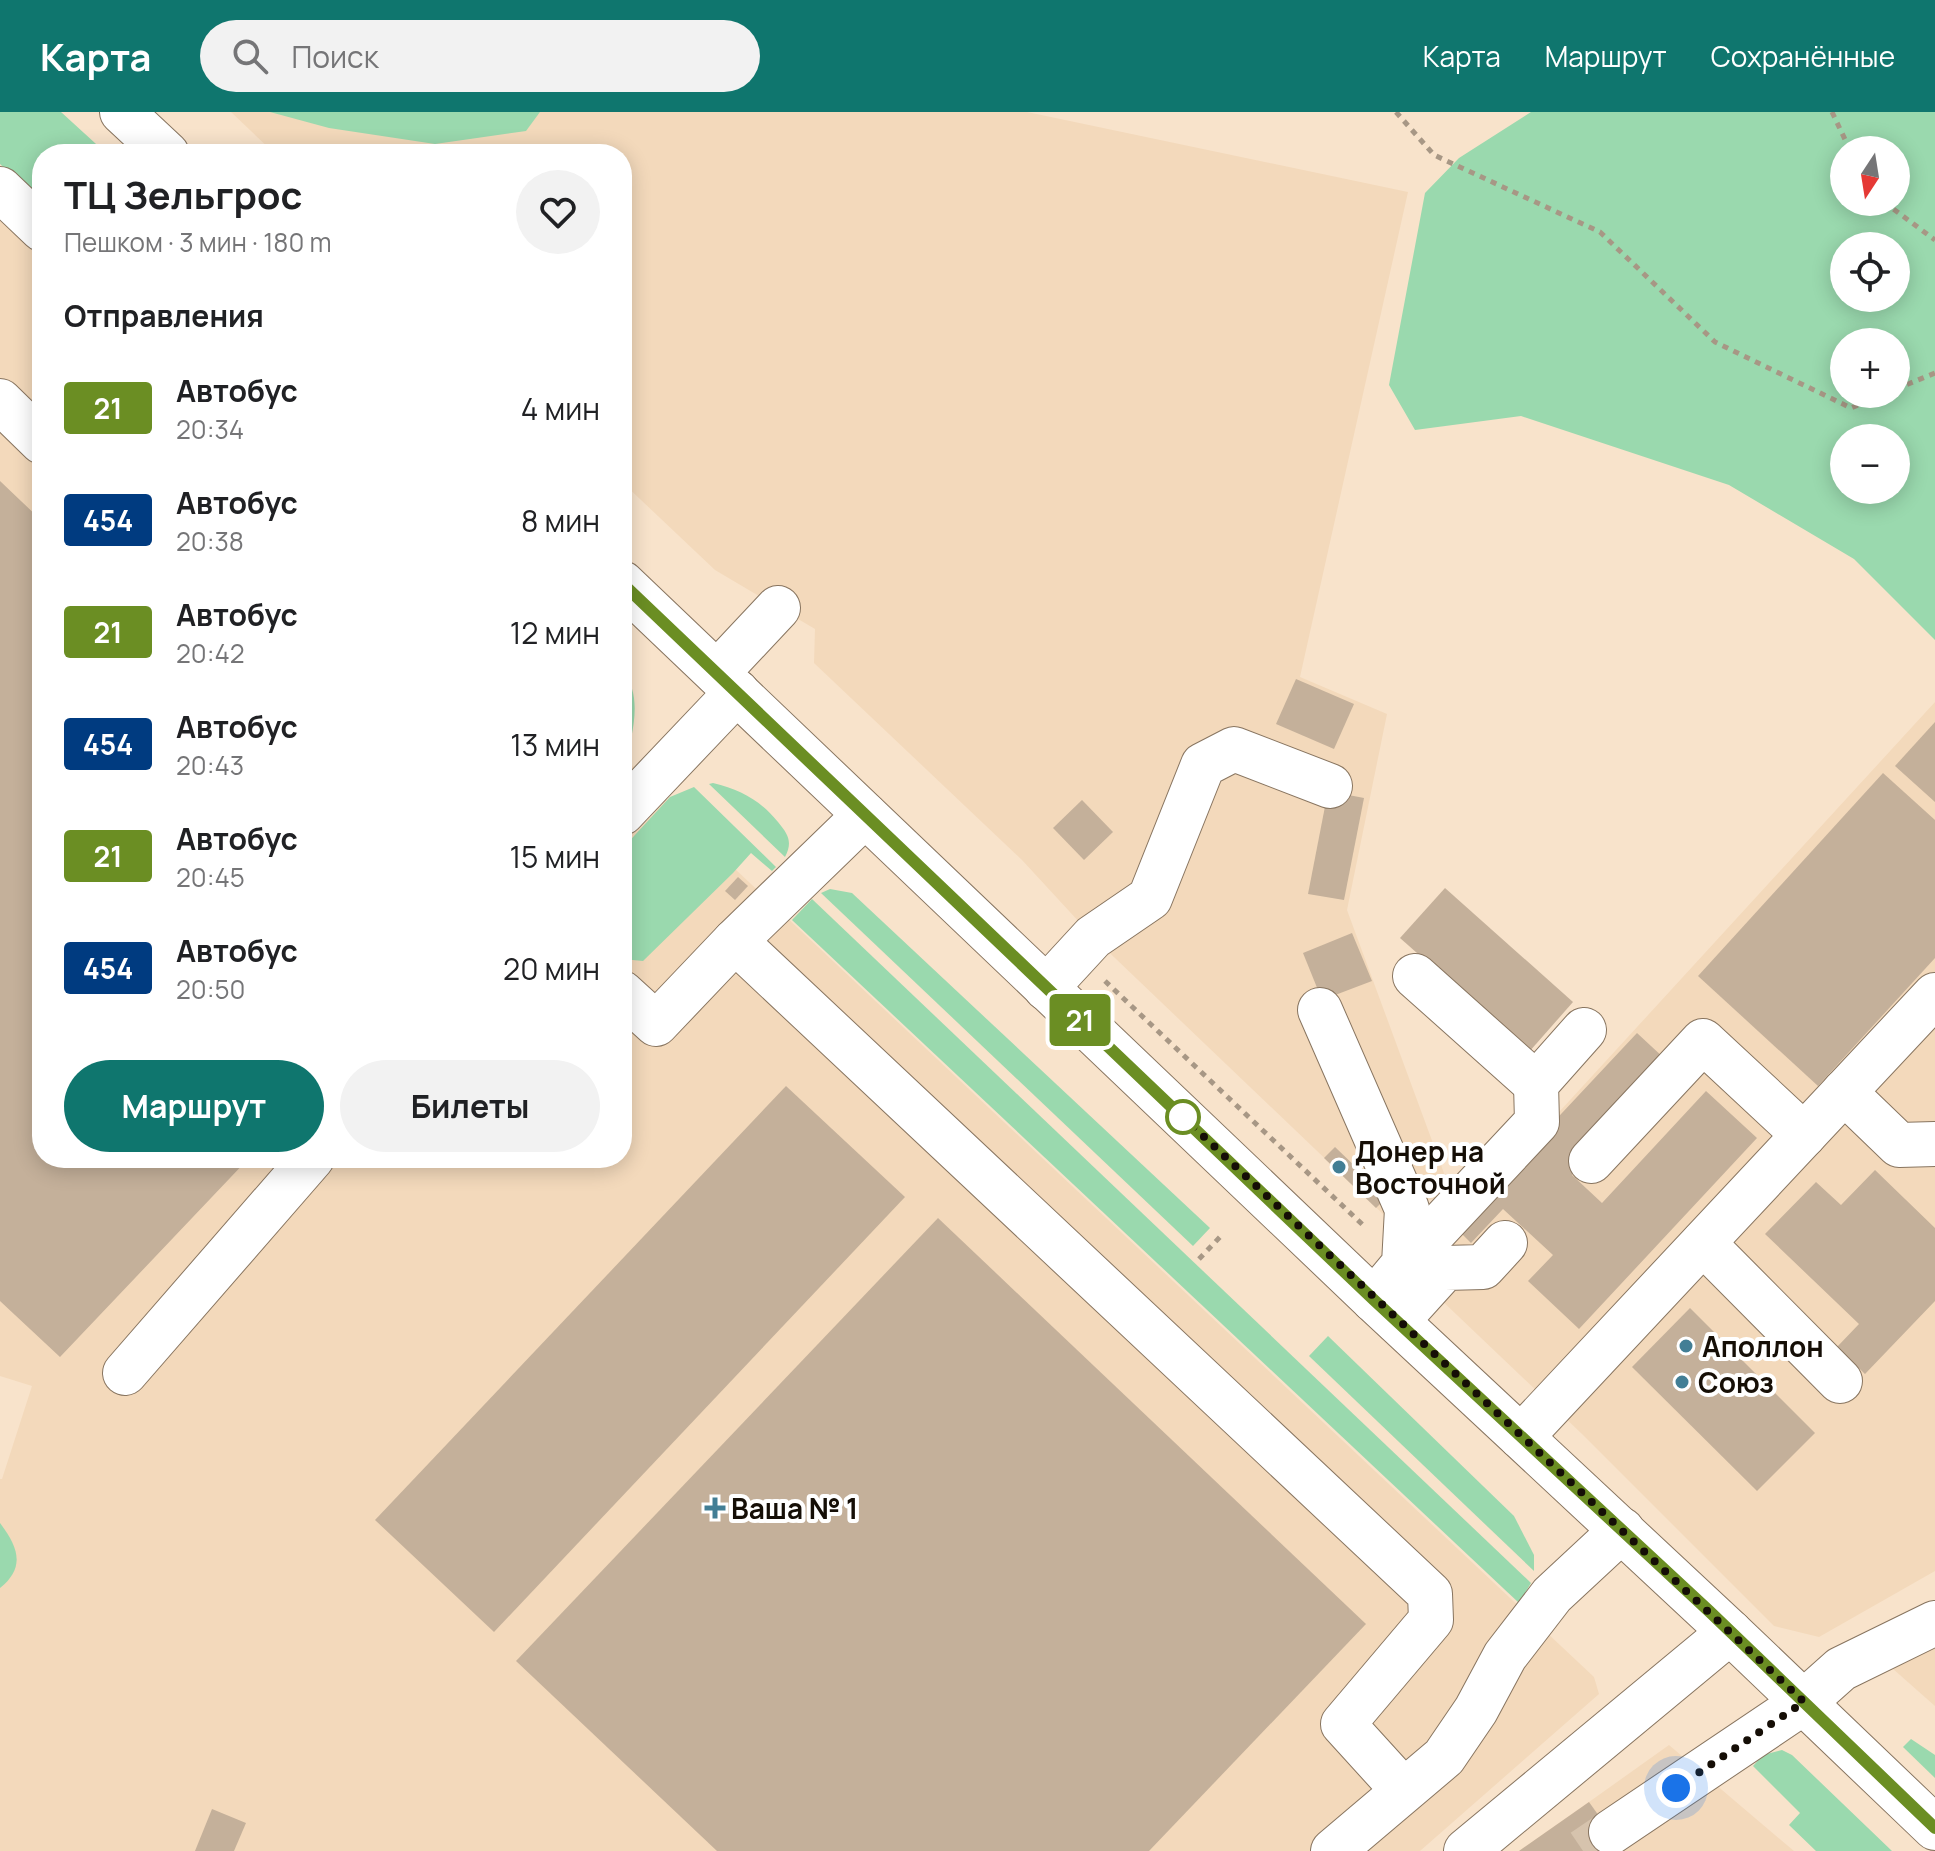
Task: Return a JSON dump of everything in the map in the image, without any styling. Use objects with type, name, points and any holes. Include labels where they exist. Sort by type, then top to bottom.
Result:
[{"type":"street","points":[[122,112],[156,144]]},
{"type":"street","points":[[0,189],[32,219]]},
{"type":"street","points":[[0,401],[32,432]]},
{"type":"street","points":[[632,592],[1935,1828]]},
{"type":"street","points":[[632,801],[727,682],[778,608]]},
{"type":"street","points":[[1046,988],[1093,937],[1150,898],[1203,765],[1234,749],[1330,786]]},
{"type":"street","points":[[632,1002],[656,1024],[735,941],[865,815]]},
{"type":"street","points":[[735,941],[1430,1594],[1431,1620],[1343,1724],[1403,1790]]},
{"type":"street","points":[[1415,976],[1536,1084]]},
{"type":"street","points":[[1521,1437],[1935,995]]},
{"type":"street","points":[[1320,1010],[1407,1209],[1404,1264],[1386,1310]]},
{"type":"street","points":[[1404,1264],[1537,1122],[1536,1084],[1584,1030]]},
{"type":"street","points":[[1591,1161],[1703,1041],[1804,1135]]},
{"type":"street","points":[[1844,1092],[1899,1145],[1935,1144]]},
{"type":"street","points":[[125,1373],[303,1168]]},
{"type":"street","points":[[1386,1310],[1445,1268],[1483,1267],[1505,1243]]},
{"type":"street","points":[[1703,1243],[1840,1381]]},
{"type":"street","points":[[1333,1851],[1444,1757],[1476,1710],[1505,1656],[1552,1595],[1622,1530]]},
{"type":"street","points":[[1611,1832],[1804,1702],[1841,1669],[1922,1629],[1925,1606],[1935,1598]]},
{"type":"street","points":[[1466,1851],[1730,1632]]},
{"type":"path","points":[[1396,112],[1434,155],[1600,232],[1715,342],[1830,398]]},
{"type":"path","points":[[1832,112],[1843,136]]},
{"type":"path","points":[[1903,216],[1935,240]]},
{"type":"path","points":[[1910,383],[1935,373]]},
{"type":"path","points":[[1077,955],[1404,1264]]},
{"type":"path","points":[[1199,1259],[1220,1237]]},
{"type":"shaded area","points":[[231,112],[1027,112],[1408,192],[1300,677],[1387,714],[1347,910],[1448,1184],[1436,1198],[1384,1215],[1093,937],[1022,860],[814,663],[815,629],[715,570],[632,491],[632,144],[265,144]]},
{"type":"shaded area","points":[[0,174],[32,204],[32,1168],[632,1168],[632,765],[734,868],[1594,1677],[1599,1694],[1420,1851],[0,1851],[0,1479],[32,1386],[0,1376]]},
{"type":"shaded area","points":[[1935,702],[1935,1571],[1819,1637],[1774,1626],[1582,1434],[1416,1276],[1418,1266]]},
{"type":"shaded area","points":[[1935,1648],[1935,1706],[1892,1668]]},
{"type":"shaded area","points":[[1669,1745],[1794,1851],[1519,1851],[1589,1802]]},
{"type":"green space","points":[[0,112],[61,112],[96,144],[32,144],[32,195],[0,164]]},
{"type":"green space","points":[[270,112],[540,112],[526,131],[435,144],[329,128]]},
{"type":"green space","points":[[1531,112],[1935,112],[1935,640],[1854,559],[1729,485],[1521,416],[1415,430],[1389,385],[1425,193],[1459,158]]},
{"type":"green space","points":[[632,691],[635,707],[632,735]]},
{"type":"green space","points":[[709,784],[749,797],[771,814],[788,838],[785,857]]},
{"type":"green space","points":[[694,787],[776,867],[772,871],[751,853],[643,961],[632,960],[632,838],[670,797]]},
{"type":"green space","points":[[830,889],[852,893],[1210,1228],[1193,1246],[821,893]]},
{"type":"green space","points":[[812,899],[1531,1583],[1519,1603],[792,920]]},
{"type":"green space","points":[[1328,1336],[1514,1516],[1534,1555],[1534,1571],[1309,1356]]},
{"type":"green space","points":[[0,1523],[15,1549],[16,1565],[0,1588]]},
{"type":"green space","points":[[1911,1739],[1935,1755],[1935,1778],[1903,1747]]},
{"type":"green space","points":[[1782,1750],[1792,1755],[1892,1851],[1816,1851],[1789,1825],[1800,1813],[1753,1766],[1763,1755]]},
{"type":"building","points":[[0,481],[32,511],[32,1168],[240,1168],[60,1357],[0,1301]]},
{"type":"building","points":[[1296,679],[1354,704],[1334,749],[1276,724]]},
{"type":"building","points":[[1935,722],[1935,802],[1895,766]]},
{"type":"building","points":[[1883,773],[1935,820],[1935,958],[1818,1086],[1698,976]]},
{"type":"building","points":[[1328,791],[1364,798],[1344,900],[1308,894]]},
{"type":"building","points":[[1082,800],[1113,832],[1084,860],[1053,828]]},
{"type":"building","points":[[738,877],[748,886],[735,900],[725,891]]},
{"type":"building","points":[[1445,888],[1573,1002],[1529,1052],[1400,938]]},
{"type":"building","points":[[1352,933],[1372,981],[1322,1000],[1303,953]]},
{"type":"building","points":[[1637,1033],[1665,1059],[1575,1155],[1572,1175],[1602,1203],[1706,1091],[1757,1138],[1579,1329],[1528,1281],[1553,1255],[1503,1209],[1471,1243],[1455,1227]]},
{"type":"building","points":[[786,1086],[905,1197],[494,1632],[375,1520]]},
{"type":"building","points":[[1335,1147],[1387,1197],[1376,1208],[1324,1158]]},
{"type":"building","points":[[1875,1170],[1935,1228],[1935,1301],[1865,1374],[1837,1347],[1859,1324],[1765,1234],[1816,1182],[1841,1205]]},
{"type":"building","points":[[938,1218],[1366,1624],[1149,1851],[717,1851],[516,1661]]},
{"type":"building","points":[[1690,1308],[1815,1433],[1757,1491],[1632,1367]]},
{"type":"building","points":[[1589,1802],[1624,1851],[1519,1851]]},
{"type":"building","points":[[212,1809],[246,1823],[234,1851],[195,1851]]},
{"type":"tunnel","points":[[1583,1851],[1611,1832]]},
{"type":"bus line","name":"21","points":[[632,592],[1374,1300],[1709,1611],[1935,1828]]},
{"type":"place","name":"Донер на Восточной","points":[[1339,1167]]},
{"type":"place","name":"Аполлон","points":[[1686,1346]]},
{"type":"place","name":"Союз","points":[[1682,1382]]},
{"type":"place","name":"Ваша № 1","points":[[715,1508]]},
{"type":"route","points":[[1183,1117],[1804,1702],[1676,1788]]}]
